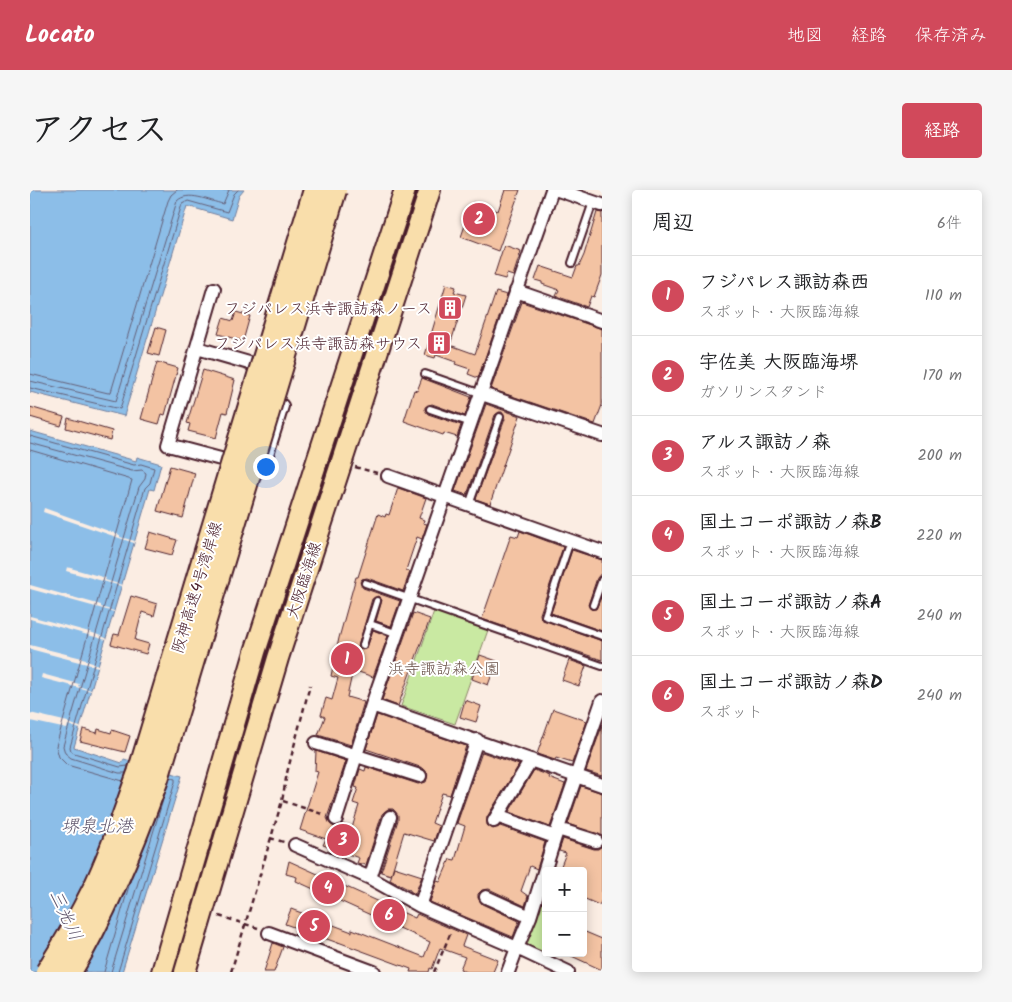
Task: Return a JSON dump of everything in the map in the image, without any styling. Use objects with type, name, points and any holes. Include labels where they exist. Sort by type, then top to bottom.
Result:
[{"type":"highway","name":"阪神高速4号湾岸線","points":[[47,972],[66,941],[96,884],[119,828],[138,773],[315,190]]},
{"type":"highway","name":"阪神高速4号湾岸線","points":[[70,972],[114,889],[138,832],[157,779],[335,190]]},
{"type":"main road","name":"大阪臨海線","points":[[162,972],[255,652],[405,190]]},
{"type":"main road","name":"大阪臨海線","points":[[190,971],[278,658],[430,190]]},
{"type":"street","points":[[214,288],[168,445],[262,470],[346,190]]},
{"type":"street","points":[[336,819],[372,705],[552,190]]},
{"type":"street","points":[[558,190],[597,203]]},
{"type":"street","points":[[516,291],[602,320]]},
{"type":"street","points":[[196,348],[291,375]]},
{"type":"street","points":[[482,394],[602,435]]},
{"type":"street","points":[[388,476],[602,552]]},
{"type":"street","points":[[508,972],[530,917],[575,776],[602,701]]},
{"type":"street","points":[[372,705],[602,785]]},
{"type":"street","points":[[420,906],[477,740]]},
{"type":"street","points":[[310,742],[420,776]]},
{"type":"street","points":[[531,760],[495,819],[596,841]]},
{"type":"street","points":[[370,878],[390,817]]},
{"type":"street","points":[[290,844],[370,878],[420,906],[568,972]]},
{"type":"street","points":[[486,897],[530,917]]},
{"type":"street","points":[[264,931],[374,972]]},
{"type":"lane","points":[[572,263],[597,203]]},
{"type":"lane","points":[[425,374],[482,394]]},
{"type":"lane","points":[[430,409],[472,423]]},
{"type":"lane","points":[[469,505],[500,417]]},
{"type":"lane","points":[[570,540],[545,616],[602,636]]},
{"type":"lane","points":[[593,605],[602,580]]},
{"type":"lane","points":[[365,583],[602,666]]},
{"type":"lane","points":[[363,645],[377,601]]},
{"type":"lane","points":[[370,624],[398,634]]},
{"type":"path","points":[[354,467],[373,472]]},
{"type":"path","points":[[231,972],[282,801],[287,773],[310,684]]},
{"type":"path","points":[[297,738],[310,742]]},
{"type":"path","points":[[282,801],[305,807],[336,819]]},
{"type":"path","points":[[270,838],[290,844]]},
{"type":"path","points":[[219,916],[264,931]]},
{"type":"path","points":[[434,972],[456,921]]},
{"type":"green space","name":"浜寺諏訪森公園","points":[[434,611],[488,630],[455,724],[401,706]]},
{"type":"green space","points":[[542,893],[542,953],[529,948],[526,941]]},
{"type":"water","points":[[30,190],[244,190],[239,196],[232,219],[187,206],[124,416],[30,392]]},
{"type":"water","name":"堺泉北港","points":[[30,431],[136,461],[137,457],[161,464],[154,490],[150,489],[74,747],[122,763],[124,759],[182,776],[122,972],[30,972]]},
{"type":"pier","points":[[44,508],[135,541],[134,543],[43,512]]},
{"type":"pier","points":[[67,567],[106,578],[105,580],[122,585],[66,571]]},
{"type":"pier","points":[[30,585],[101,605],[101,607],[114,612],[30,589]]},
{"type":"pier","points":[[30,616],[93,633],[106,638],[106,640],[30,619]]},
{"type":"pier","points":[[30,645],[86,659],[86,661],[99,665],[98,667],[30,649]]},
{"type":"pier","points":[[42,674],[79,684],[78,686],[91,691],[41,678]]},
{"type":"pier","points":[[30,713],[68,722],[80,727],[80,729],[68,725],[67,729],[30,721]]},
{"type":"building","points":[[505,190],[520,190],[498,251],[461,237],[473,202],[498,211]]},
{"type":"building","points":[[597,212],[602,213],[602,275],[594,297],[591,296],[587,307],[556,296],[559,290],[535,280],[540,266],[573,277],[584,255]]},
{"type":"building","points":[[504,245],[521,251],[513,276],[507,274],[505,279],[494,276]]},
{"type":"building","points":[[446,284],[456,287],[454,292],[466,295],[450,345],[475,354],[496,292],[507,295],[478,378],[468,374],[470,369],[455,364],[456,362],[436,355],[435,358],[425,355]]},
{"type":"building","points":[[522,302],[602,329],[602,405],[595,424],[491,389]]},
{"type":"building","points":[[236,312],[250,316],[243,341],[218,334],[223,318],[233,321]]},
{"type":"building","points":[[156,327],[166,330],[159,356],[148,353]]},
{"type":"building","points":[[157,362],[178,368],[165,415],[162,414],[159,424],[141,419]]},
{"type":"building","points":[[203,370],[235,380],[227,413],[223,412],[216,438],[188,431],[190,424],[187,423]]},
{"type":"building","points":[[422,378],[471,397],[465,416],[432,404],[425,407],[428,414],[461,425],[457,437],[444,433],[443,435],[404,421],[414,390],[417,391]]},
{"type":"building","points":[[486,404],[520,416],[490,504],[476,499],[505,419],[502,412],[495,415],[467,495],[455,491]]},
{"type":"building","points":[[30,407],[64,417],[61,426],[30,417]]},
{"type":"building","points":[[68,418],[112,431],[110,440],[66,428]]},
{"type":"building","points":[[170,466],[195,473],[183,518],[157,511]]},
{"type":"building","points":[[398,488],[426,498],[419,518],[424,520],[423,523],[427,524],[422,539],[417,537],[406,570],[410,572],[403,591],[367,578],[362,579],[360,582],[363,588],[400,601],[391,626],[376,621],[382,600],[378,596],[372,599],[358,647],[362,650],[367,648],[373,630],[388,636],[373,677],[353,670],[347,697],[364,702],[351,745],[318,735],[325,717],[321,715],[326,698],[332,700],[338,678],[331,676],[339,638],[356,577],[358,577],[378,514],[385,517],[386,514],[389,515]]},
{"type":"building","points":[[520,531],[563,547],[540,614],[541,619],[602,641],[602,660],[482,619],[511,535],[518,537]]},
{"type":"building","points":[[150,532],[177,540],[172,555],[145,548]]},
{"type":"building","points":[[572,550],[602,560],[602,572],[597,578],[588,605],[591,609],[596,609],[602,595],[602,631],[551,613]]},
{"type":"building","points":[[131,596],[157,604],[154,616],[142,612],[135,640],[149,644],[146,654],[111,644],[114,634],[119,635]]},
{"type":"building","points":[[413,613],[430,619],[398,706],[382,700]]},
{"type":"building","points":[[480,655],[497,661],[488,685],[472,679]]},
{"type":"building","points":[[569,660],[586,666],[579,686],[562,680]]},
{"type":"building","points":[[465,700],[481,706],[476,722],[460,717]]},
{"type":"building","points":[[553,709],[587,721],[572,763],[537,754]]},
{"type":"building","points":[[377,715],[466,746],[450,795],[442,793],[432,823],[439,826],[434,841],[404,832],[391,875],[381,872],[398,820],[398,815],[393,809],[388,809],[382,814],[366,865],[357,863],[359,858],[323,845],[326,839],[300,830],[318,772],[315,771],[316,751],[346,761],[327,818],[334,827],[342,824],[352,828],[359,805],[353,803],[358,788],[355,787],[360,769],[365,771],[366,767],[418,784],[426,782],[428,774],[423,768],[366,749]]},
{"type":"building","points":[[602,726],[602,776],[586,771]]},
{"type":"building","points":[[83,729],[97,733],[98,729],[111,733],[112,730],[130,736],[125,752],[80,741]]},
{"type":"building","points":[[482,752],[519,765],[487,817],[487,825],[493,829],[500,826],[545,842],[537,869],[530,866],[521,891],[528,896],[525,906],[489,889],[482,890],[478,894],[482,904],[519,921],[513,937],[430,902],[437,881],[440,882],[450,859],[455,860],[465,826],[457,823]]},
{"type":"building","points":[[534,770],[565,784],[550,827],[509,812]]},
{"type":"building","points":[[581,786],[602,793],[602,836],[568,824]]},
{"type":"building","points":[[563,839],[594,849],[602,846],[602,900],[599,905],[587,900],[587,867],[561,867],[566,853],[559,851]]},
{"type":"building","points":[[289,861],[415,918],[417,914],[466,935],[462,946],[498,960],[493,972],[467,972],[460,969],[465,957],[440,948],[429,972],[410,972],[411,969],[285,924],[291,909],[352,932],[352,929],[424,957],[430,942],[296,881],[297,877],[286,874]]},
{"type":"building","points":[[394,867],[422,876],[415,894],[390,880]]},
{"type":"building","points":[[587,933],[602,939],[602,970],[574,957],[587,957]]},
{"type":"building","points":[[273,943],[283,947],[274,972],[264,972]]},
{"type":"place","name":"宇佐美 大阪臨海堺","points":[[479,219]]},
{"type":"place","name":"フジパレス浜寺諏訪森ノース","points":[[450,308]]},
{"type":"place","name":"フジパレス浜寺諏訪森サウス","points":[[439,343]]},
{"type":"place","name":"フジパレス諏訪森西","points":[[347,659]]},
{"type":"place","name":"アルス諏訪ノ森","points":[[343,840]]},
{"type":"place","name":"国土コーポ諏訪ノ森B","points":[[328,888]]},
{"type":"place","name":"国土コーポ諏訪ノ森D","points":[[389,915]]},
{"type":"place","name":"国土コーポ諏訪ノ森A","points":[[314,926]]},
{"type":"water label","name":"三光川","points":[[66,915]]}]
